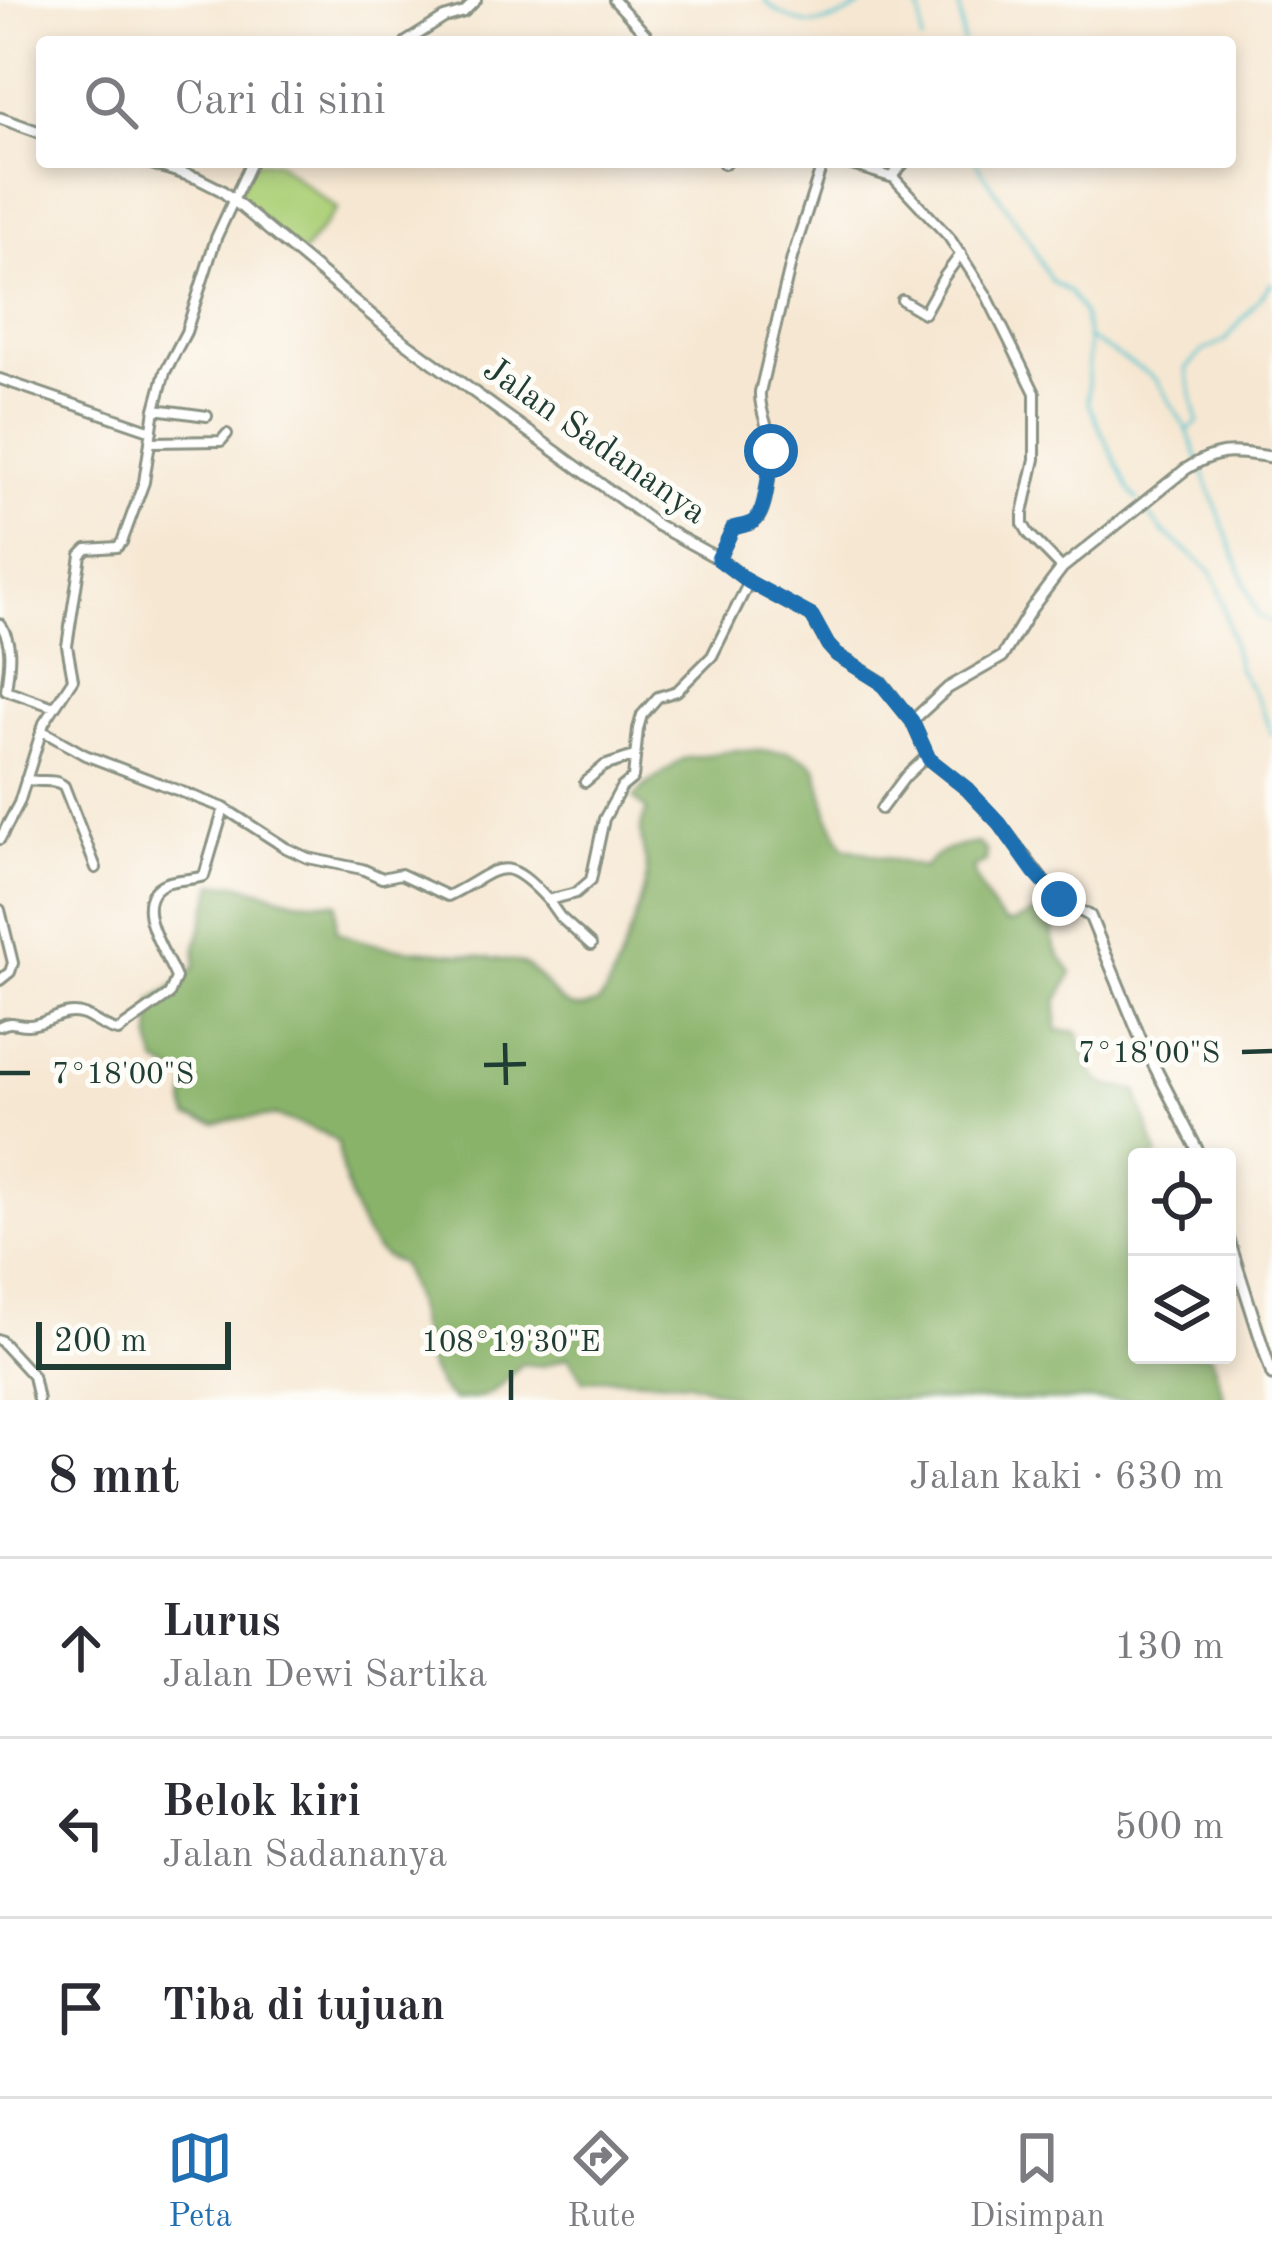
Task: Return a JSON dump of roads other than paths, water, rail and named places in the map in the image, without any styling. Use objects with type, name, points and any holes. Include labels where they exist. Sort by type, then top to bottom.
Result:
[{"type":"street","points":[[416,36],[464,12],[476,0]]},
{"type":"street","points":[[614,0],[647,36]]},
{"type":"street","points":[[0,118],[36,131]]},
{"type":"street","name":"Jalan Sadananya","points":[[164,168],[211,184],[398,337],[657,525],[812,616],[832,650],[875,677],[912,721],[927,756],[1000,824],[1049,889],[1090,916],[1141,1040],[1196,1148]]},
{"type":"street","points":[[0,839],[19,803],[41,730],[74,680],[67,646],[81,555],[87,549],[121,544],[144,482],[165,372],[186,332],[204,271],[247,168]]},
{"type":"street","points":[[718,559],[733,528],[759,518],[765,495],[771,451],[760,392],[819,168]]},
{"type":"street","points":[[863,168],[892,176],[949,237],[987,296],[1035,393],[1035,459],[1022,519],[1029,534],[1062,568]]},
{"type":"street","points":[[892,176],[899,168]]},
{"type":"street","points":[[902,301],[924,314],[961,254]]},
{"type":"street","points":[[0,379],[152,431]]},
{"type":"street","points":[[155,409],[207,416]]},
{"type":"street","points":[[151,442],[221,441],[227,434]]},
{"type":"street","points":[[912,721],[948,688],[1002,657],[1062,568],[1186,469],[1208,454],[1272,458]]},
{"type":"street","points":[[548,900],[576,893],[591,880],[604,819],[621,788],[633,778],[642,715],[658,697],[673,694],[712,656],[749,582]]},
{"type":"street","points":[[0,624],[9,640],[9,691],[54,707]]},
{"type":"street","points":[[41,730],[85,755],[224,808],[308,858],[382,878],[401,874],[446,896],[488,872],[510,868],[592,945]]},
{"type":"street","points":[[585,782],[604,766],[634,755]]},
{"type":"street","points":[[881,809],[927,756]]},
{"type":"street","points":[[26,779],[64,786],[96,868]]},
{"type":"street","points":[[0,1026],[13,1021],[31,1025],[70,1013],[118,1031],[170,995],[176,979],[152,929],[149,902],[155,890],[167,883],[204,876],[224,808]]},
{"type":"street","points":[[0,910],[13,967],[0,980]]},
{"type":"street","points":[[1234,1256],[1272,1375]]},
{"type":"street","points":[[0,1340],[33,1376],[38,1400]]},
{"type":"waterway","points":[[764,0],[790,18],[816,24],[842,17],[869,0]]},
{"type":"waterway","points":[[914,0],[921,14],[922,36]]},
{"type":"waterway","points":[[959,0],[962,36]]},
{"type":"waterway","points":[[980,168],[1051,281],[1070,293],[1083,314],[1088,403],[1138,500]]},
{"type":"waterway","points":[[1189,429],[1198,422],[1186,369],[1203,351],[1225,341],[1272,283]]},
{"type":"waterway","points":[[1089,339],[1158,382],[1187,430],[1258,616],[1272,623]]},
{"type":"waterway","points":[[1144,508],[1161,530],[1211,571],[1239,670],[1272,734]]}]
